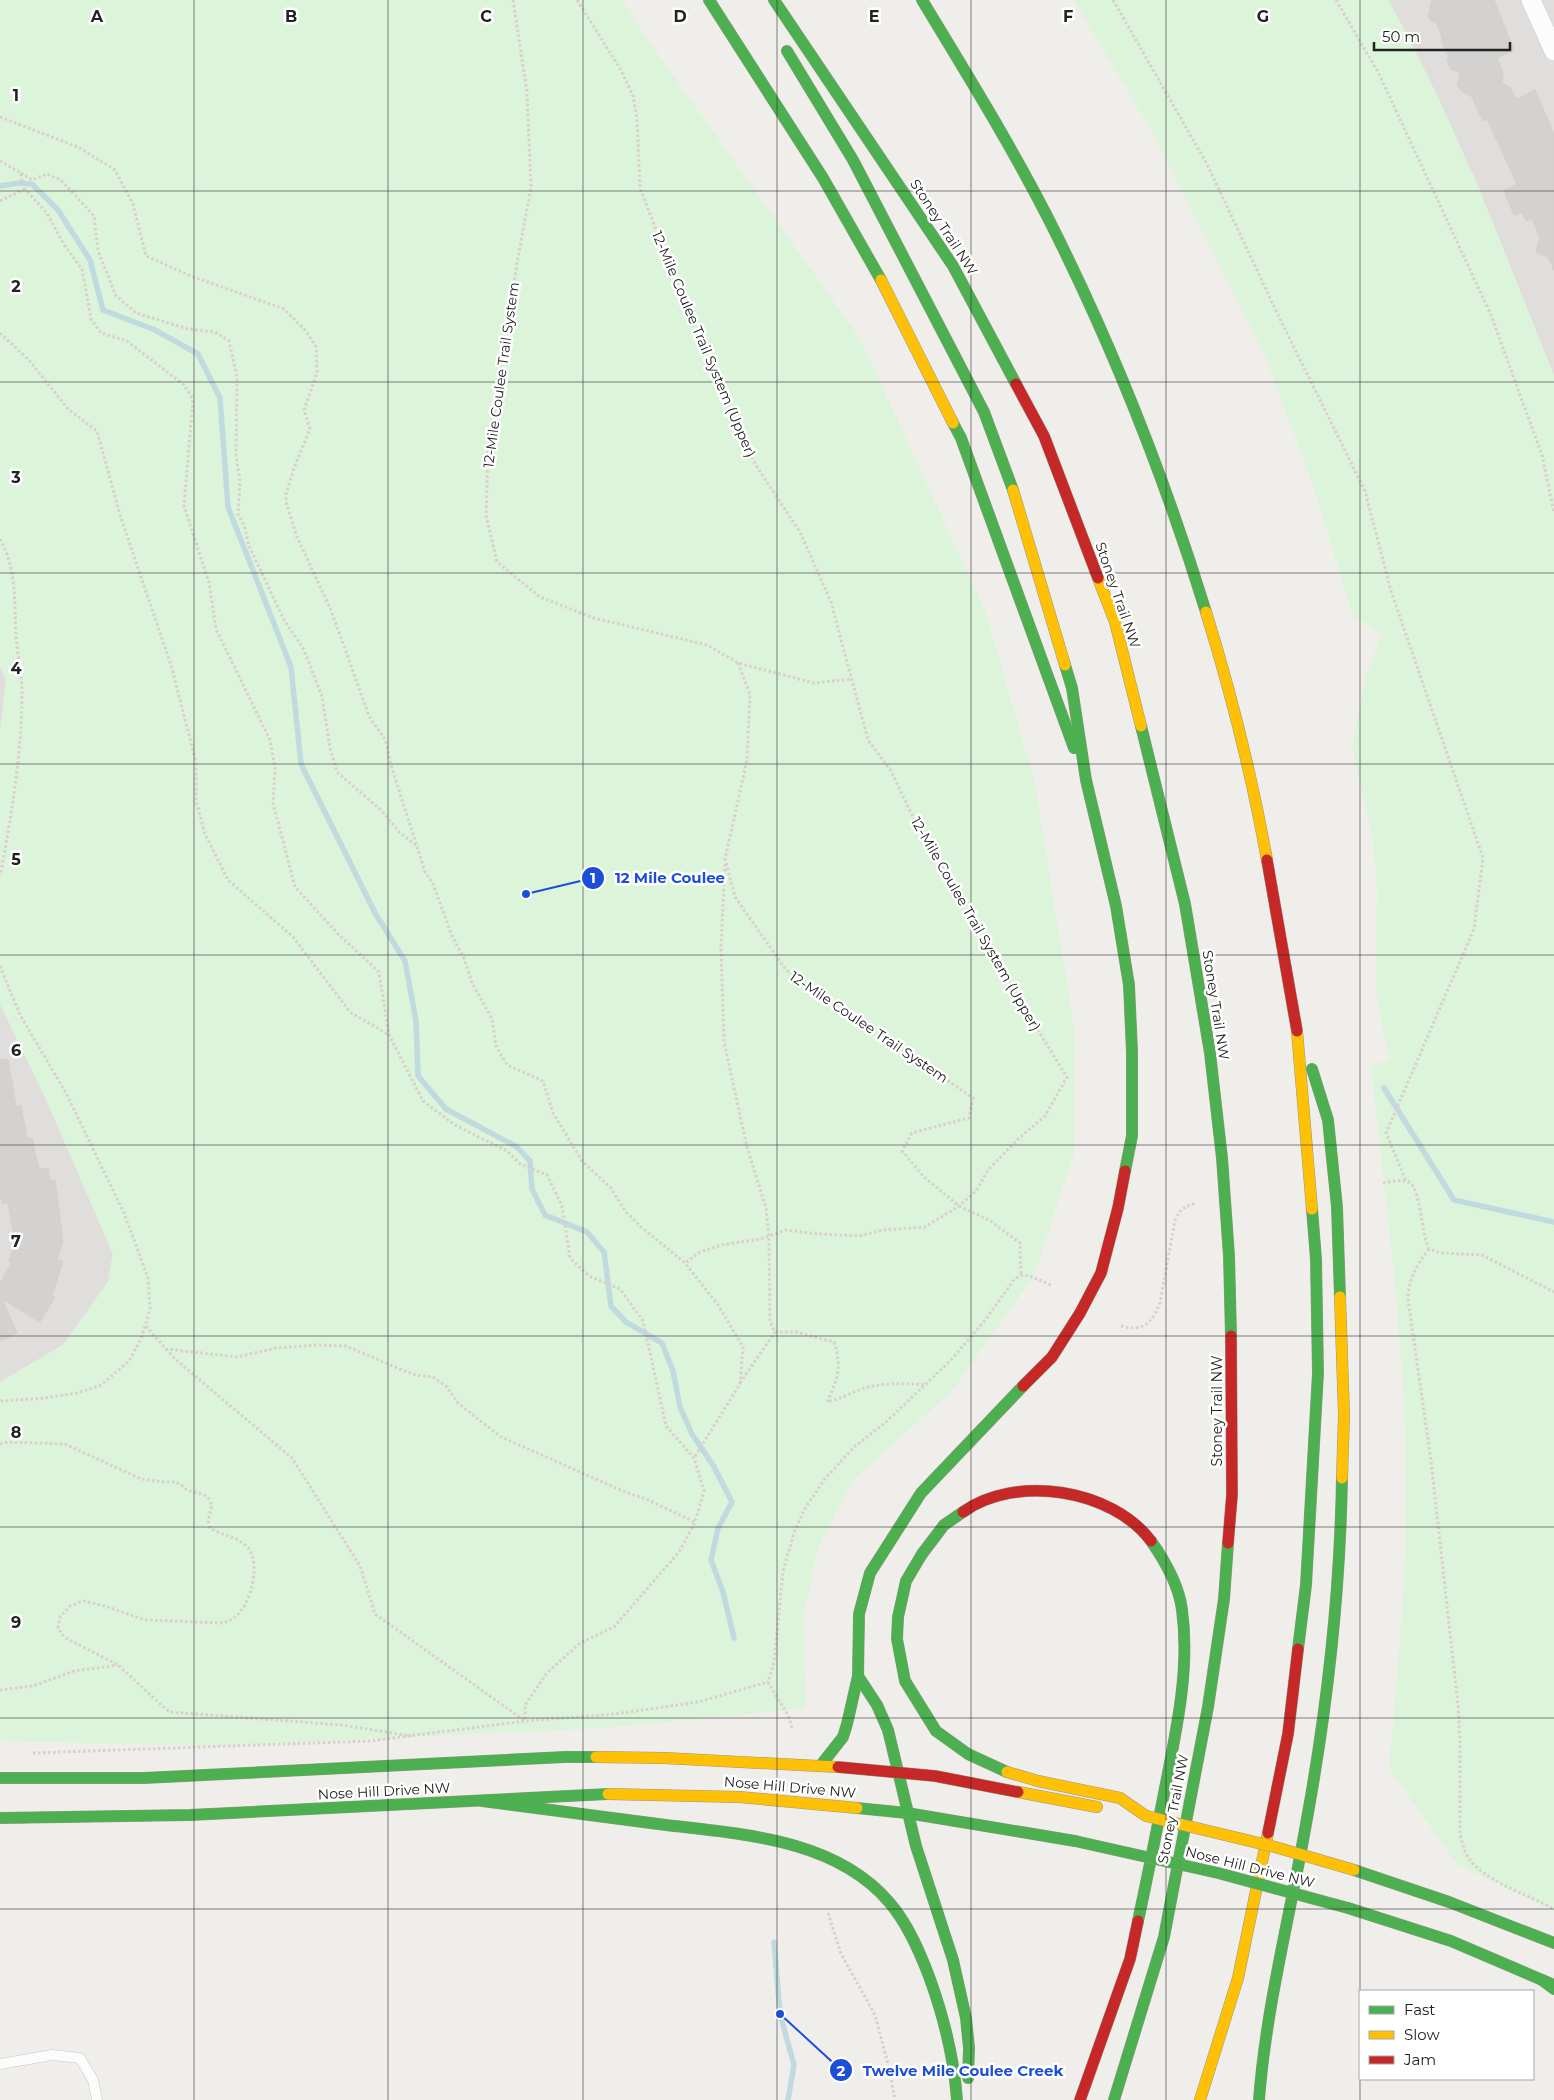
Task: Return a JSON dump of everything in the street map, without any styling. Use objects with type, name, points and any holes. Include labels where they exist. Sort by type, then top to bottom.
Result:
[{"type":"main road","points":[[709,0],[823,178],[868,253],[961,438],[1086,780]]},
{"type":"main road","name":"Stoney Trail NW","points":[[774,0],[953,266],[1044,436],[1115,622],[1185,904],[1208,1044],[1224,1187],[1229,1256],[1232,1369],[1232,1495],[1224,1599],[1208,1708],[1164,1937],[1114,2100]]},
{"type":"main road","points":[[922,0],[990,111],[1047,216],[1097,322],[1147,441],[1182,533],[1227,679],[1256,796],[1296,1020],[1316,1259],[1318,1373],[1306,1585],[1288,1734],[1238,1978],[1200,2100]]},
{"type":"main road","points":[[782,42],[853,160],[984,412],[1010,481],[1072,688],[1086,780],[1116,906],[1129,985],[1132,1052],[1132,1136],[1118,1208],[1101,1273],[1080,1312],[1052,1357],[986,1423],[921,1493],[900,1529],[870,1573],[859,1614],[858,1676],[843,1738],[821,1764]]},
{"type":"main road","points":[[1259,2100],[1261,2072],[1275,1987],[1324,1720],[1341,1538],[1344,1415],[1337,1207],[1328,1120],[1296,1020]]},
{"type":"main road","points":[[1080,2100],[1130,1959],[1146,1886],[1180,1711],[1184,1639],[1182,1608],[1173,1579],[1163,1558],[1144,1532],[1123,1515],[1089,1498],[1052,1491],[1011,1492],[975,1503],[944,1525],[922,1554],[906,1581],[898,1616],[897,1639],[905,1681],[936,1731],[968,1754],[1004,1771],[1120,1798],[1146,1816]]},
{"type":"main road","points":[[858,1676],[882,1714],[926,1879],[959,1979],[968,2022],[970,2057],[966,2100]]},
{"type":"main road","name":"Nose Hill Drive NW","points":[[0,1778],[144,1778],[564,1757],[821,1764],[899,1772],[935,1776],[1146,1816],[1275,1848],[1354,1870],[1449,1902],[1554,1943]]},
{"type":"main road","name":"Nose Hill Drive NW","points":[[0,1818],[190,1815],[616,1794],[739,1796],[907,1813],[1075,1841],[1218,1873],[1348,1908],[1451,1941],[1554,1985]]},
{"type":"main road","points":[[482,1801],[732,1833],[798,1846],[824,1856],[857,1874],[882,1894],[905,1924],[921,1952],[950,2040],[957,2100]]},
{"type":"main road","points":[[1542,1980],[1554,1989]]},
{"type":"street","points":[[1531,0],[1552,40]]},
{"type":"lane","points":[[0,2064],[52,2054],[80,2058],[93,2080],[97,2100]]},
{"type":"path","name":"12-Mile Coulee Trail System","points":[[513,0],[528,92],[531,188],[517,263],[488,453],[486,516],[497,562],[540,597],[594,618],[707,645],[738,663],[750,694],[747,760],[725,859],[735,897],[786,970],[973,1098],[969,1118],[912,1133],[902,1151],[924,1177],[959,1206],[989,1220],[1020,1243],[1021,1275]]},
{"type":"path","name":"12-Mile Coulee Trail System (Upper)","points":[[577,0],[621,70],[633,96],[637,119],[640,188],[660,244],[744,443],[804,540],[831,602],[868,740],[891,771],[923,838],[963,899],[1024,1008],[1067,1077],[1045,1116],[1011,1146],[988,1170],[976,1191],[959,1206]]},
{"type":"path","points":[[1112,0],[1207,164],[1279,317],[1365,491],[1391,591],[1483,858],[1474,929],[1386,1133],[1406,1181]]},
{"type":"path","points":[[1336,0],[1379,74],[1491,315],[1542,455],[1554,513]]},
{"type":"path","points":[[0,117],[78,147],[115,170],[133,204],[146,256],[191,276],[284,309],[306,331],[316,347],[318,373],[304,410],[310,430],[294,468],[286,494],[286,502],[297,537],[328,602],[344,642],[369,716],[386,741],[390,762],[419,847],[425,872],[433,884],[452,936],[464,958],[472,983],[492,1019],[496,1046],[507,1065],[543,1081],[553,1113],[582,1161],[610,1187],[626,1212],[685,1263],[718,1305],[743,1347],[740,1384]]},
{"type":"path","points":[[0,161],[32,180],[47,174],[61,180],[94,216],[98,251],[116,296],[136,312],[188,329],[215,332],[229,341],[237,378],[236,456],[240,481],[238,514],[244,524],[249,546],[284,620],[303,648],[322,696],[330,748],[337,772],[382,812],[399,832],[419,847]]},
{"type":"path","points":[[21,173],[22,181]]},
{"type":"path","points":[[0,201],[24,188],[46,212],[65,246],[82,269],[91,319],[101,334],[127,341],[184,385],[193,399],[184,506],[209,583],[216,629],[270,740],[275,768],[273,803],[295,887],[338,934],[379,972],[389,1035],[423,1101],[454,1125],[507,1151],[520,1164],[546,1175],[562,1206],[570,1258],[589,1276],[620,1289],[643,1321],[666,1426],[694,1458],[704,1490],[694,1522],[679,1552],[614,1627],[580,1643],[547,1673],[525,1706],[525,1721]]},
{"type":"path","points":[[0,333],[28,359],[68,409],[97,431],[120,515],[171,666],[196,762],[196,801],[205,834],[228,880],[293,937],[350,1012],[389,1035]]},
{"type":"path","points":[[0,539],[10,559],[13,573],[22,694],[14,798],[0,876]]},
{"type":"path","points":[[738,663],[814,683],[852,679]]},
{"type":"path","points":[[725,859],[720,947],[724,1042],[748,1148],[766,1208],[769,1236],[770,1321],[775,1332]]},
{"type":"path","points":[[0,966],[20,1015],[66,1093],[124,1214],[148,1278],[150,1309],[146,1326],[129,1361],[101,1385],[77,1393],[45,1398],[0,1401]]},
{"type":"path","points":[[1383,1183],[1406,1181],[1411,1183],[1419,1203],[1422,1230],[1429,1250]]},
{"type":"path","points":[[1121,1326],[1130,1329],[1145,1326],[1156,1314],[1160,1303],[1175,1220],[1181,1209],[1197,1203]]},
{"type":"path","points":[[685,1263],[700,1252],[721,1244],[760,1239],[786,1230],[859,1236],[882,1230],[925,1227],[959,1206]]},
{"type":"path","points":[[1429,1250],[1442,1253],[1482,1255],[1554,1292]]},
{"type":"path","points":[[1429,1250],[1411,1277],[1408,1299],[1431,1461],[1458,1705],[1460,1836],[1469,1860],[1480,1870],[1554,1909]]},
{"type":"path","points":[[792,1728],[789,1717],[768,1682],[774,1662],[783,1571],[794,1533],[804,1510],[824,1480],[853,1448],[886,1422],[926,1385],[975,1334],[1007,1288],[1021,1275],[1030,1276],[1051,1285]]},
{"type":"path","points":[[146,1326],[175,1359],[292,1458],[360,1566],[375,1614],[525,1721]]},
{"type":"path","points":[[694,1458],[775,1332]]},
{"type":"path","points":[[775,1332],[796,1332],[834,1342],[838,1355],[838,1380],[827,1402],[866,1388],[900,1383],[926,1385]]},
{"type":"path","points":[[166,1349],[237,1357],[276,1348],[317,1345],[346,1346],[416,1375],[433,1377],[447,1387],[458,1403],[501,1436],[625,1492],[646,1498],[694,1522]]},
{"type":"path","points":[[0,1444],[8,1442],[65,1444],[141,1479],[180,1484],[187,1490],[204,1495],[210,1499],[212,1505],[208,1521],[210,1528],[240,1541],[251,1552],[254,1568],[250,1595],[235,1617],[224,1622],[145,1620],[84,1601],[70,1606],[60,1617],[58,1628],[64,1637],[118,1665],[169,1712],[342,1725],[411,1736]]},
{"type":"path","points":[[0,1690],[33,1686],[74,1671],[118,1665]]},
{"type":"path","points":[[30,1754],[370,1742],[525,1721],[614,1714],[698,1702],[768,1682]]},
{"type":"path","points":[[828,1913],[841,1954],[875,2015],[895,2100]]},
{"type":"shaded area","points":[[1388,0],[1554,0],[1554,376],[1475,179],[1404,29]]},
{"type":"shaded area","points":[[0,666],[6,680],[0,733]]},
{"type":"shaded area","points":[[0,1004],[46,1099],[113,1254],[108,1282],[63,1345],[0,1382]]},
{"type":"green space","points":[[0,0],[623,0],[636,23],[861,340],[986,613],[1035,784],[1075,1034],[1074,1153],[1034,1276],[951,1392],[852,1481],[818,1548],[803,1619],[806,1708],[603,1728],[214,1746],[0,1741],[0,1382],[63,1345],[108,1282],[113,1254],[46,1099],[0,1004],[0,733],[6,680],[0,666]]},
{"type":"green space","points":[[1074,0],[1388,0],[1457,138],[1554,376],[1554,1911],[1457,1864],[1389,1768],[1404,1580],[1406,1467],[1398,1316],[1371,1065],[1389,1061],[1376,991],[1377,887],[1372,833],[1352,748],[1366,676],[1382,634],[1353,616],[1311,479],[1265,356],[1152,132]]},
{"type":"building","points":[[1432,0],[1494,0],[1514,50],[1497,58],[1503,73],[1502,83],[1510,87],[1516,99],[1535,90],[1554,134],[1554,270],[1548,257],[1536,252],[1540,237],[1532,219],[1526,221],[1522,212],[1514,215],[1504,190],[1517,184],[1487,119],[1483,121],[1472,97],[1461,91],[1457,84],[1461,73],[1451,69],[1447,61],[1449,57],[1441,41],[1442,37],[1436,23],[1431,21],[1428,16]]},
{"type":"building","points":[[8,1059],[16,1106],[21,1106],[27,1138],[32,1138],[39,1169],[48,1168],[50,1181],[55,1180],[63,1241],[57,1259],[63,1261],[52,1295],[55,1297],[40,1322],[2,1299],[17,1333],[0,1341],[0,1283],[12,1262],[9,1261],[15,1242],[8,1203],[2,1204],[0,1190],[0,1060]]},
{"type":"waterway","points":[[0,186],[19,183],[32,184],[58,210],[90,260],[103,310],[155,330],[198,354],[220,398],[228,507],[291,667],[301,764],[375,913],[405,961],[416,1021],[418,1076],[446,1109],[517,1147],[530,1161],[532,1189],[545,1215],[587,1232],[604,1252],[611,1306],[626,1322],[662,1343],[673,1371],[680,1407],[692,1434],[713,1465],[732,1502],[718,1528],[711,1560],[723,1592],[734,1638]]},
{"type":"waterway","points":[[1384,1088],[1454,1200],[1554,1222]]},
{"type":"waterway","points":[[774,1942],[780,2014],[794,2065],[788,2100]]},
{"type":"traffic: fast","points":[[709,0],[823,178],[881,280]]},
{"type":"traffic: fast","points":[[774,0],[953,266],[1016,384]]},
{"type":"traffic: fast","points":[[922,0],[1017,161],[1047,216],[1093,312],[1154,460],[1206,612]]},
{"type":"traffic: fast","points":[[787,51],[853,160],[984,412],[1013,490]]},
{"type":"traffic: fast","points":[[953,423],[961,438],[1074,748]]},
{"type":"traffic: fast","points":[[1065,665],[1072,688],[1086,780],[1116,906],[1129,985],[1132,1052],[1132,1136],[1125,1171]]},
{"type":"traffic: fast","points":[[1141,726],[1185,904],[1210,1053],[1222,1158],[1229,1256],[1231,1336]]},
{"type":"traffic: fast","points":[[1312,1069],[1328,1120],[1337,1207],[1340,1297]]},
{"type":"traffic: fast","points":[[1298,1649],[1306,1585],[1318,1373],[1316,1259],[1312,1209]]},
{"type":"traffic: fast","points":[[821,1765],[843,1737],[847,1724],[858,1676],[859,1614],[870,1573],[921,1493],[1023,1386]]},
{"type":"traffic: fast","points":[[1259,2100],[1267,2031],[1306,1824],[1326,1695],[1335,1608],[1342,1478]]},
{"type":"traffic: fast","points":[[963,1512],[944,1525],[922,1554],[906,1581],[898,1617],[897,1639],[905,1681],[936,1731],[968,1754],[1007,1772]]},
{"type":"traffic: fast","points":[[1138,1921],[1174,1740],[1181,1697],[1184,1653],[1182,1610],[1178,1591],[1166,1565],[1151,1541]]},
{"type":"traffic: fast","points":[[1114,2100],[1164,1937],[1208,1707],[1224,1599],[1228,1543]]},
{"type":"traffic: fast","points":[[858,1676],[877,1705],[888,1730],[916,1846],[953,1960],[966,2018],[969,2048],[968,2078]]},
{"type":"traffic: fast","points":[[0,1778],[144,1778],[596,1757]]},
{"type":"traffic: fast","points":[[0,1818],[190,1815],[608,1794]]},
{"type":"traffic: fast","points":[[482,1801],[756,1837],[786,1843],[815,1852],[842,1865],[867,1881],[889,1902],[913,1939],[940,2008],[951,2054],[957,2100]]},
{"type":"traffic: fast","points":[[857,1808],[907,1813],[1075,1841]]},
{"type":"traffic: fast","points":[[1075,1841],[1218,1873],[1348,1908]]},
{"type":"traffic: fast","points":[[1354,1870],[1449,1902],[1554,1943]]},
{"type":"traffic: fast","points":[[1348,1908],[1451,1941],[1554,1985]]},
{"type":"traffic: fast","points":[[1542,1980],[1554,1989]]},
{"type":"traffic: slow","points":[[881,280],[953,423]]},
{"type":"traffic: slow","points":[[1013,490],[1065,665]]},
{"type":"traffic: slow","points":[[1098,578],[1115,622],[1141,726]]},
{"type":"traffic: slow","points":[[1206,612],[1240,735],[1255,797],[1267,860]]},
{"type":"traffic: slow","points":[[1297,1031],[1312,1209]]},
{"type":"traffic: slow","points":[[1340,1297],[1344,1415],[1342,1478]]},
{"type":"traffic: slow","points":[[596,1757],[664,1758],[838,1767]]},
{"type":"traffic: slow","points":[[1007,1772],[1038,1781],[1120,1798],[1146,1816]]},
{"type":"traffic: slow","points":[[1018,1792],[1097,1807]]},
{"type":"traffic: slow","points":[[608,1794],[739,1797],[857,1808]]},
{"type":"traffic: slow","points":[[1146,1816],[1275,1847],[1354,1870]]},
{"type":"traffic: slow","points":[[1200,2100],[1238,1978],[1268,1833]]},
{"type":"traffic: jam","points":[[1016,384],[1044,436],[1098,578]]},
{"type":"traffic: jam","points":[[1267,860],[1297,1031]]},
{"type":"traffic: jam","points":[[1023,1386],[1052,1357],[1080,1313],[1101,1273],[1118,1208],[1125,1171]]},
{"type":"traffic: jam","points":[[1228,1543],[1232,1495],[1231,1336]]},
{"type":"traffic: jam","points":[[963,1512],[985,1500],[1009,1493],[1035,1491],[1062,1493],[1088,1499],[1113,1509],[1134,1523],[1151,1541]]},
{"type":"traffic: jam","points":[[1268,1833],[1288,1734],[1298,1649]]},
{"type":"traffic: jam","points":[[838,1767],[935,1776],[1018,1792]]},
{"type":"traffic: jam","points":[[1080,2100],[1130,1959],[1138,1921]]},
{"type":"place","name":"12 Mile Coulee","points":[[526,894]]},
{"type":"place","name":"Twelve Mile Coulee Creek","points":[[780,2014]]}]
